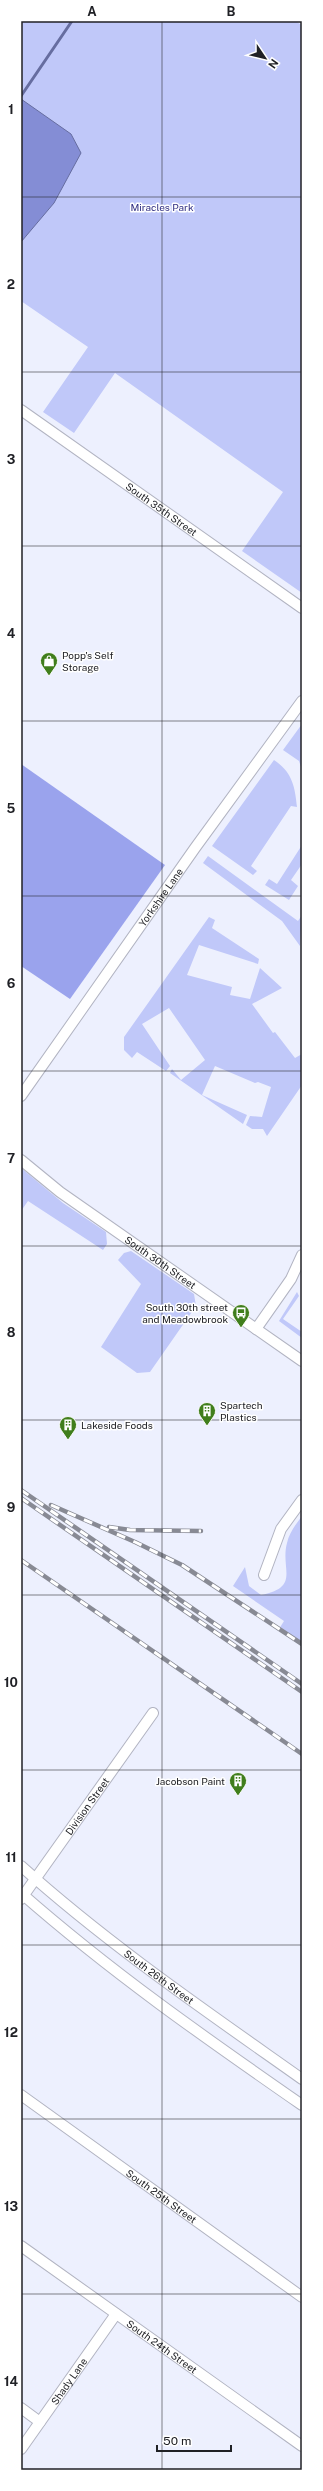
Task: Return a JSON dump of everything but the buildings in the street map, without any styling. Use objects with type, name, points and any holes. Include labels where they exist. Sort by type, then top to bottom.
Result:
[{"type":"street","name":"South 35th Street","points":[[21,410],[302,608]]},
{"type":"street","name":"Yorkshire Lane","points":[[21,1096],[195,848],[302,701]]},
{"type":"street","name":"South 30th Street","points":[[21,1160],[60,1192],[302,1361]]},
{"type":"street","points":[[256,1330],[291,1278],[302,1255]]},
{"type":"street","points":[[264,1575],[281,1529],[302,1500]]},
{"type":"street","name":"Division Street","points":[[22,1896],[153,1713]]},
{"type":"street","name":"South 26th Street","points":[[21,1866],[35,1879],[160,1979],[302,2079]]},
{"type":"street","name":"South 26th Street","points":[[22,1896],[144,1995],[302,2105]]},
{"type":"street","name":"South 25th Street","points":[[21,2096],[302,2297]]},
{"type":"street","name":"South 24th Street","points":[[21,2246],[302,2446]]},
{"type":"street","name":"Shady Lane","points":[[21,2449],[116,2314]]},
{"type":"street","points":[[21,2408],[40,2422]]},
{"type":"green space","name":"Miracles Park","points":[[21,21],[295,21],[302,25],[302,593],[242,551],[283,492],[115,373],[74,433],[43,412],[88,347],[21,301]]},
{"type":"green space","points":[[302,724],[302,770],[299,761],[283,750]]},
{"type":"green space","points":[[274,760],[285,769],[292,780],[297,807],[291,806],[251,866],[257,871],[253,875],[212,846]]},
{"type":"green space","points":[[302,845],[302,864],[291,880],[298,886],[289,900],[265,885],[269,879],[277,884]]},
{"type":"green space","points":[[208,856],[298,921],[302,915],[300,946],[282,921],[203,863]]},
{"type":"green space","points":[[209,917],[215,920],[212,928],[259,959],[258,964],[199,945],[187,975],[232,987],[230,995],[250,999],[260,968],[282,988],[252,1004],[273,1033],[275,1032],[295,1058],[302,1054],[302,1085],[267,1136],[263,1129],[252,1129],[246,1125],[250,1116],[262,1117],[271,1087],[258,1082],[255,1083],[215,1066],[202,1095],[247,1115],[243,1124],[170,1073],[172,1069],[181,1080],[205,1060],[169,1008],[142,1024],[170,1066],[166,1071],[137,1052],[132,1058],[124,1050],[124,1037]]},
{"type":"green space","points":[[21,1168],[63,1203],[106,1232],[107,1244],[103,1250],[28,1201],[21,1211]]},
{"type":"green space","points":[[131,1251],[194,1294],[196,1306],[150,1372],[137,1373],[101,1347],[141,1284],[118,1260],[124,1253]]},
{"type":"green space","points":[[297,1292],[299,1296],[283,1319],[302,1332],[302,1338],[279,1321]]},
{"type":"green space","points":[[302,1516],[302,1644],[279,1629],[284,1621],[233,1586],[245,1567],[249,1586],[261,1595],[273,1592],[281,1587],[285,1582],[286,1576],[286,1552],[288,1539]]},
{"type":"shaded area","points":[[21,99],[71,134],[81,153],[54,203],[21,242]]},
{"type":"shaded area","points":[[21,764],[165,865],[70,999],[21,966]]},
{"type":"waterway","points":[[21,96],[72,21]]},
{"type":"railway","points":[[21,1490],[302,1684]]},
{"type":"railway","points":[[21,1498],[302,1692]]},
{"type":"railway","points":[[51,1505],[135,1542],[182,1565],[302,1644]]},
{"type":"railway","points":[[109,1527],[130,1530],[201,1531]]},
{"type":"railway","points":[[21,1560],[302,1754]]},
{"type":"place","name":"Popp's Self Storage","points":[[49,676]]},
{"type":"place","name":"South 30th street and Meadowbrook","points":[[241,1328]]},
{"type":"place","name":"Spartech Plastics","points":[[207,1426]]},
{"type":"place","name":"Lakeside Foods","points":[[68,1440]]},
{"type":"place","name":"Jacobson Paint","points":[[238,1796]]}]
